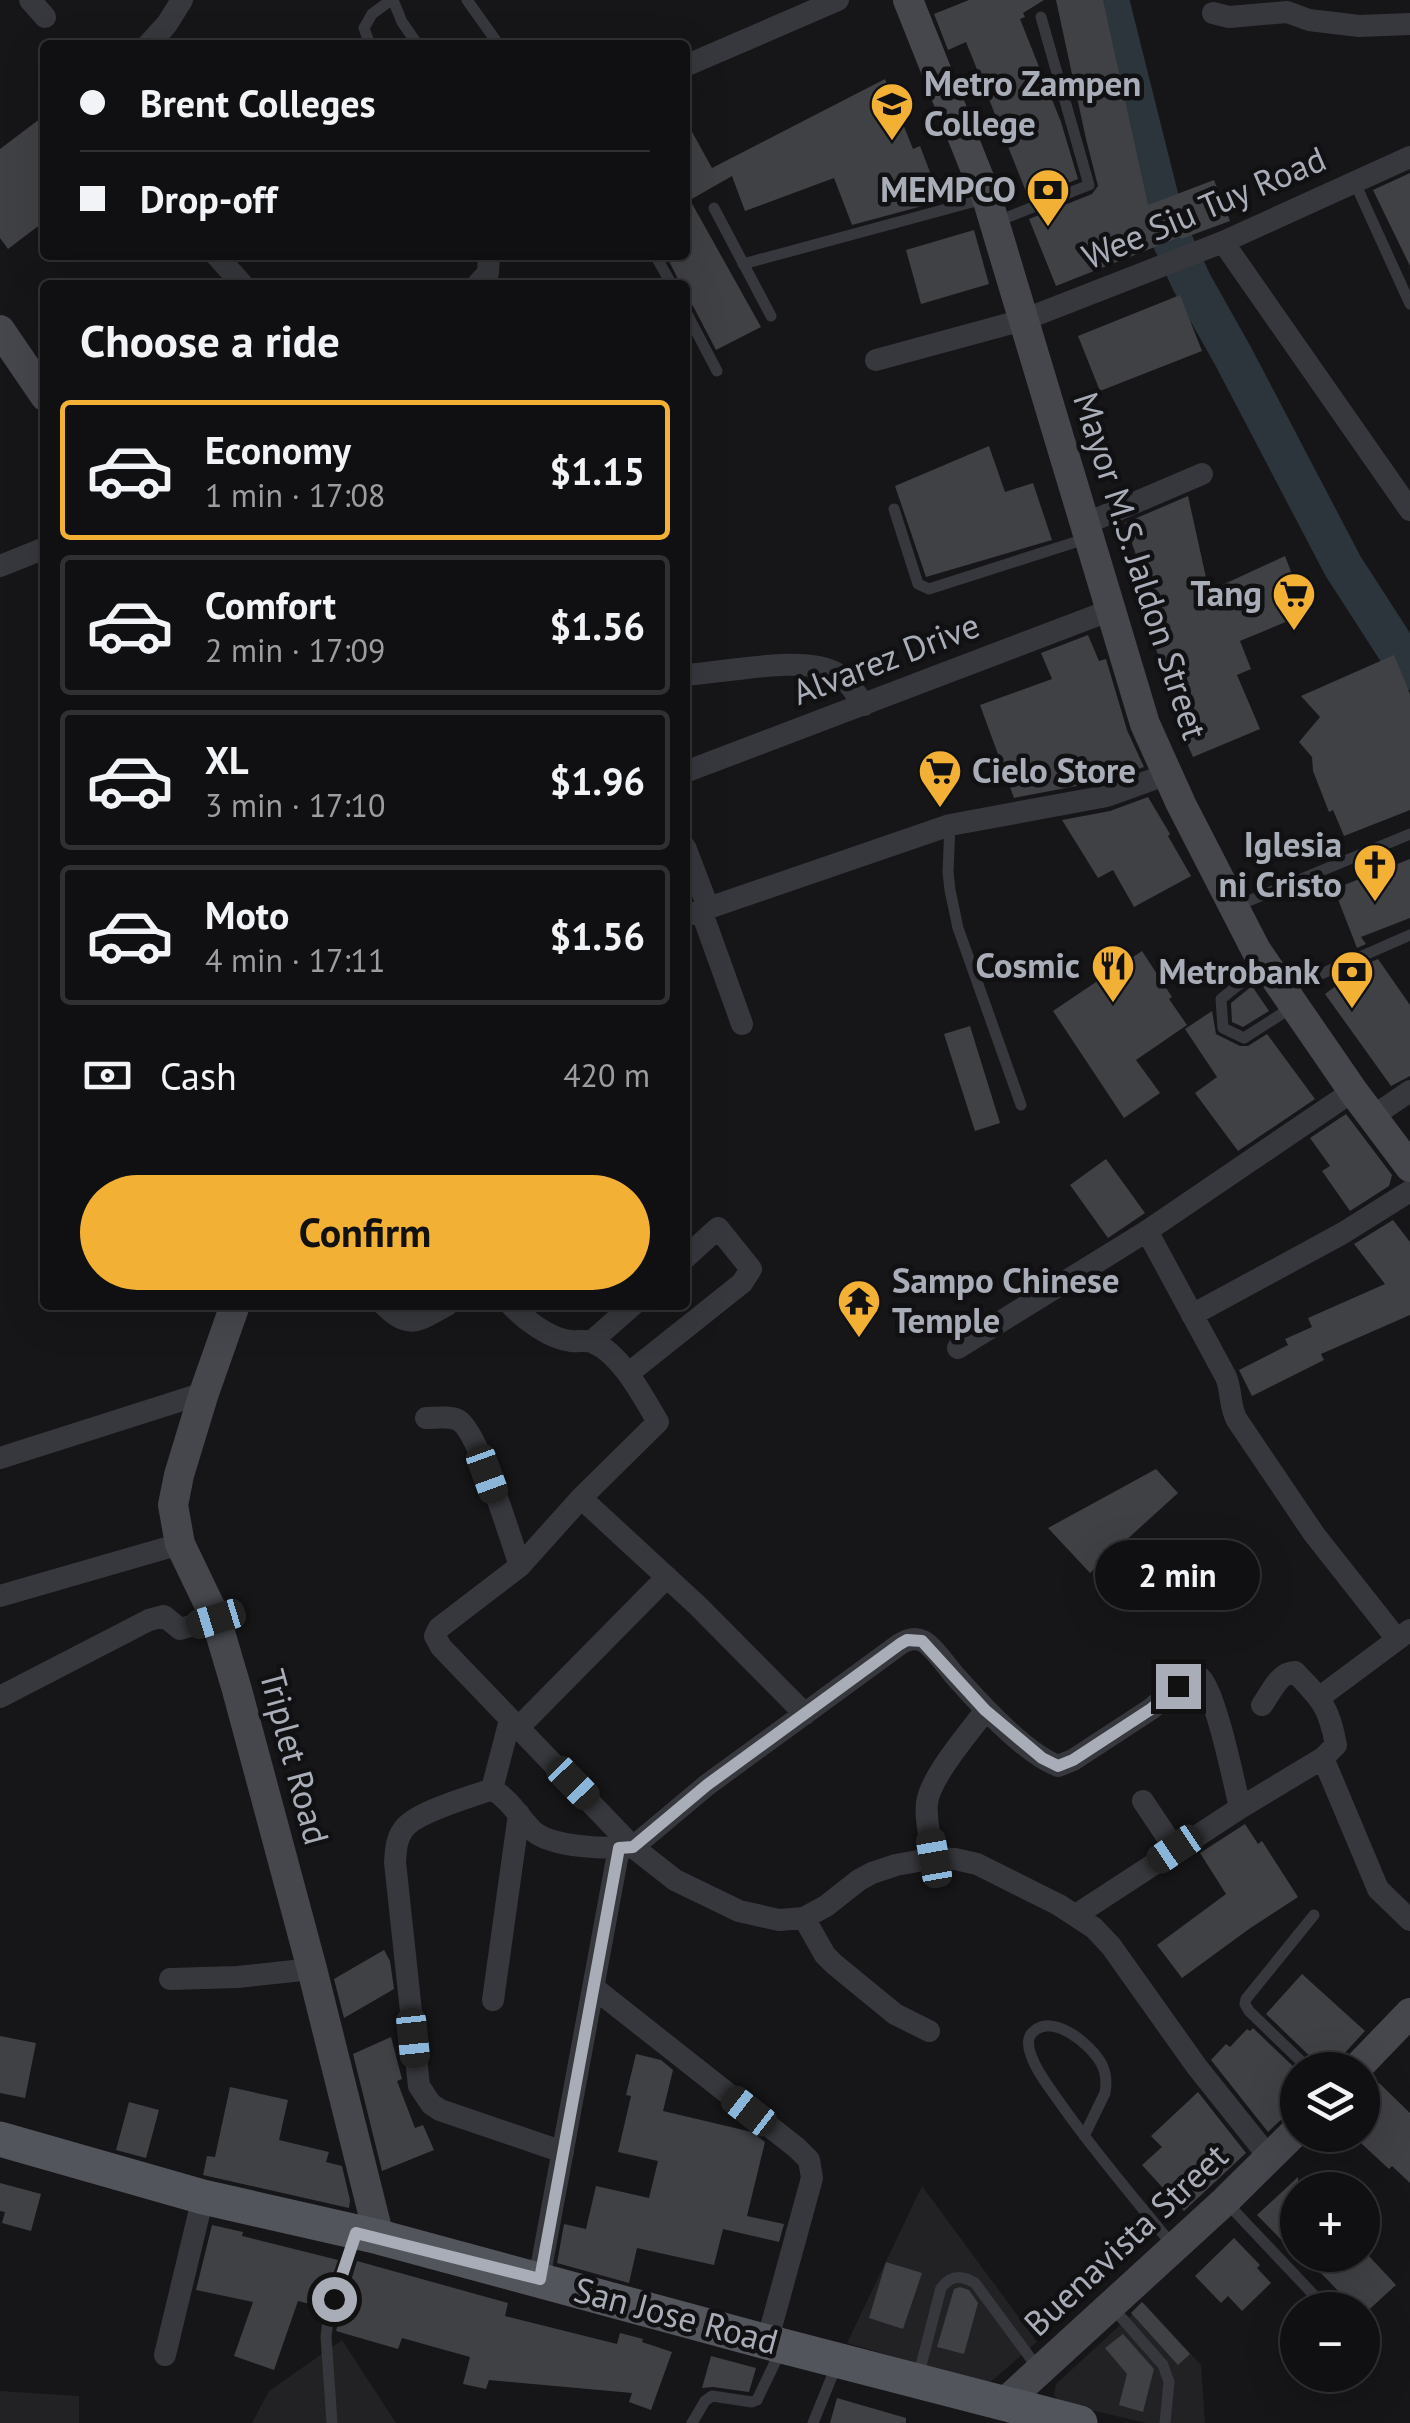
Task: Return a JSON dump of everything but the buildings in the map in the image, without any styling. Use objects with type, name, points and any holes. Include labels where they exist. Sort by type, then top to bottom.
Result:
[{"type":"main road","name":"Mayor M.S. Jaldon Street","points":[[908,0],[990,210],[1145,724],[1265,963],[1410,1167]]},
{"type":"main road","points":[[0,330],[40,389]]},
{"type":"main road","name":"Triplet Road","points":[[233,1310],[204,1393],[172,1505],[180,1544],[216,1619],[312,1969],[368,2235]]},
{"type":"main road","points":[[1372,2052],[1410,2012]]},
{"type":"main road","name":"San Jose Road","points":[[0,2138],[203,2197],[540,2279],[1059,2420]]},
{"type":"main road","name":"Buenavista Street","points":[[1003,2404],[1280,2148]]},
{"type":"street","points":[[154,40],[182,0]]},
{"type":"street","points":[[690,64],[838,0]]},
{"type":"street","points":[[1213,13],[1229,17],[1287,12],[1309,20],[1360,26],[1410,24]]},
{"type":"street","name":"Wee Siu Tuy Road","points":[[876,360],[1023,320],[1223,242],[1410,157]]},
{"type":"street","points":[[1223,242],[1410,510]]},
{"type":"street","points":[[220,260],[238,280]]},
{"type":"street","points":[[1087,531],[1202,474]]},
{"type":"street","points":[[0,566],[40,550]]},
{"type":"street","name":"Alvarez Drive","points":[[690,770],[1111,610]]},
{"type":"street","points":[[690,674],[796,663],[823,667],[842,676],[864,705]]},
{"type":"street","points":[[698,911],[950,825],[1107,796],[1168,774]]},
{"type":"street","points":[[690,872],[698,911],[742,1024]]},
{"type":"street","points":[[958,1348],[1147,1231],[1353,1091]]},
{"type":"street","points":[[1372,1117],[1410,1091]]},
{"type":"street","points":[[1192,1315],[1343,1233],[1410,1191]]},
{"type":"street","points":[[629,1373],[742,1283],[750,1269],[718,1228],[690,1253]]},
{"type":"street","points":[[1147,1231],[1226,1376],[1230,1407],[1237,1420],[1323,1546],[1403,1634],[1320,1697]]},
{"type":"street","points":[[389,1310],[404,1321],[437,1310]]},
{"type":"street","points":[[516,1310],[555,1336],[592,1341],[600,1346],[629,1373],[658,1422],[581,1498],[520,1566],[443,1623],[436,1636],[440,1647],[626,1848],[675,1880],[739,1911],[779,1920],[804,1918],[859,1880],[896,1865],[934,1858],[977,1864],[1076,1915],[1112,1946],[1197,2067],[1270,2158]]},
{"type":"street","points":[[592,1341],[627,1310]]},
{"type":"street","points":[[0,1458],[204,1393]]},
{"type":"street","points":[[426,1418],[454,1418],[469,1430],[520,1566]]},
{"type":"street","points":[[581,1498],[698,1606],[804,1714]]},
{"type":"street","points":[[0,1596],[180,1544]]},
{"type":"street","points":[[492,1789],[514,1724],[666,1577]]},
{"type":"street","points":[[0,1697],[150,1620],[164,1616],[180,1629],[216,1619]]},
{"type":"street","points":[[540,2279],[594,1988],[626,1848],[900,1644],[916,1639],[930,1648],[985,1710],[1042,1758],[1058,1766],[1151,1709],[1190,1676],[1197,1675],[1213,1700],[1240,1808]]},
{"type":"street","points":[[1076,1915],[1336,1746],[1330,1715],[1320,1697],[1295,1672],[1283,1676],[1262,1706]]},
{"type":"street","points":[[934,1858],[927,1820],[932,1784],[985,1710]]},
{"type":"street","points":[[1323,1758],[1378,1888],[1410,1920]]},
{"type":"street","points":[[492,1789],[532,1830],[548,1839],[626,1848]]},
{"type":"street","points":[[492,1789],[415,1818],[400,1834],[396,1847],[419,2086],[440,2110],[564,2152]]},
{"type":"street","points":[[1143,1801],[1175,1849]]},
{"type":"street","points":[[493,2000],[519,1814]]},
{"type":"street","points":[[804,1918],[824,1955],[894,2014],[929,2032]]},
{"type":"street","points":[[170,1979],[312,1969]]},
{"type":"street","points":[[594,1988],[809,2160],[812,2178],[775,2344]]},
{"type":"street","points":[[165,2355],[203,2197]]},
{"type":"lane","points":[[368,40],[364,28],[372,14],[392,0],[415,40]]},
{"type":"lane","points":[[467,0],[495,40]]},
{"type":"lane","points":[[743,264],[1089,185],[1041,18]]},
{"type":"lane","points":[[1354,183],[1410,304]]},
{"type":"lane","points":[[714,208],[770,316]]},
{"type":"lane","points":[[690,320],[717,371]]},
{"type":"lane","points":[[894,510],[918,584],[929,589],[1087,531]]},
{"type":"lane","points":[[950,825],[948,872],[958,928],[1021,1104]]},
{"type":"lane","points":[[1234,907],[1410,834]]},
{"type":"lane","points":[[1265,963],[1221,999],[1223,1028],[1244,1038],[1289,998],[1410,935]]},
{"type":"lane","points":[[1291,2052],[1245,2004],[1314,1915]]},
{"type":"lane","points":[[1084,2136],[1105,2093],[1103,2067],[1076,2036],[1056,2026],[1039,2028],[1028,2042],[1029,2052],[1046,2084],[1084,2136],[1174,2248]]},
{"type":"lane","points":[[1225,2201],[1311,2292]]},
{"type":"lane","points":[[332,2423],[328,2320],[368,2235]]},
{"type":"lane","points":[[918,2381],[941,2288],[956,2277],[975,2283],[1040,2371]]},
{"type":"lane","points":[[1110,2305],[1162,2364],[1170,2382],[1165,2423]]},
{"type":"lane","points":[[692,2423],[712,2396],[757,2400],[775,2344]]},
{"type":"lane","points":[[814,2423],[839,2360]]},
{"type":"shaded area","points":[[922,2186],[1037,2342],[988,2384],[847,2343]]},
{"type":"shaded area","points":[[1144,2303],[1201,2365],[1205,2423],[1146,2423],[1061,2403],[1054,2395],[1056,2384]]},
{"type":"shaded area","points":[[342,2340],[396,2423],[252,2423],[269,2391]]},
{"type":"shaded area","points":[[0,2391],[79,2396],[79,2423],[0,2423]]},
{"type":"waterway","points":[[1109,0],[1166,227],[1343,566],[1410,670]]},
{"type":"place","name":"Metro Zampen College","points":[[892,142]]},
{"type":"place","name":"MEMPCO","points":[[1048,228]]},
{"type":"place","name":"Tang","points":[[1294,632]]},
{"type":"place","name":"Cielo Store","points":[[940,809]]},
{"type":"place","name":"Iglesia ni Cristo","points":[[1375,903]]},
{"type":"place","name":"Cosmic","points":[[1113,1004]]},
{"type":"place","name":"Metrobank","points":[[1352,1010]]},
{"type":"place","name":"Sampo Chinese Temple","points":[[859,1339]]},
{"type":"route","points":[[334,2299],[356,2233],[540,2279],[619,1848],[633,1847],[707,1785],[907,1640],[922,1641],[985,1710],[1042,1758],[1058,1766],[1151,1709],[1178,1686]]}]
